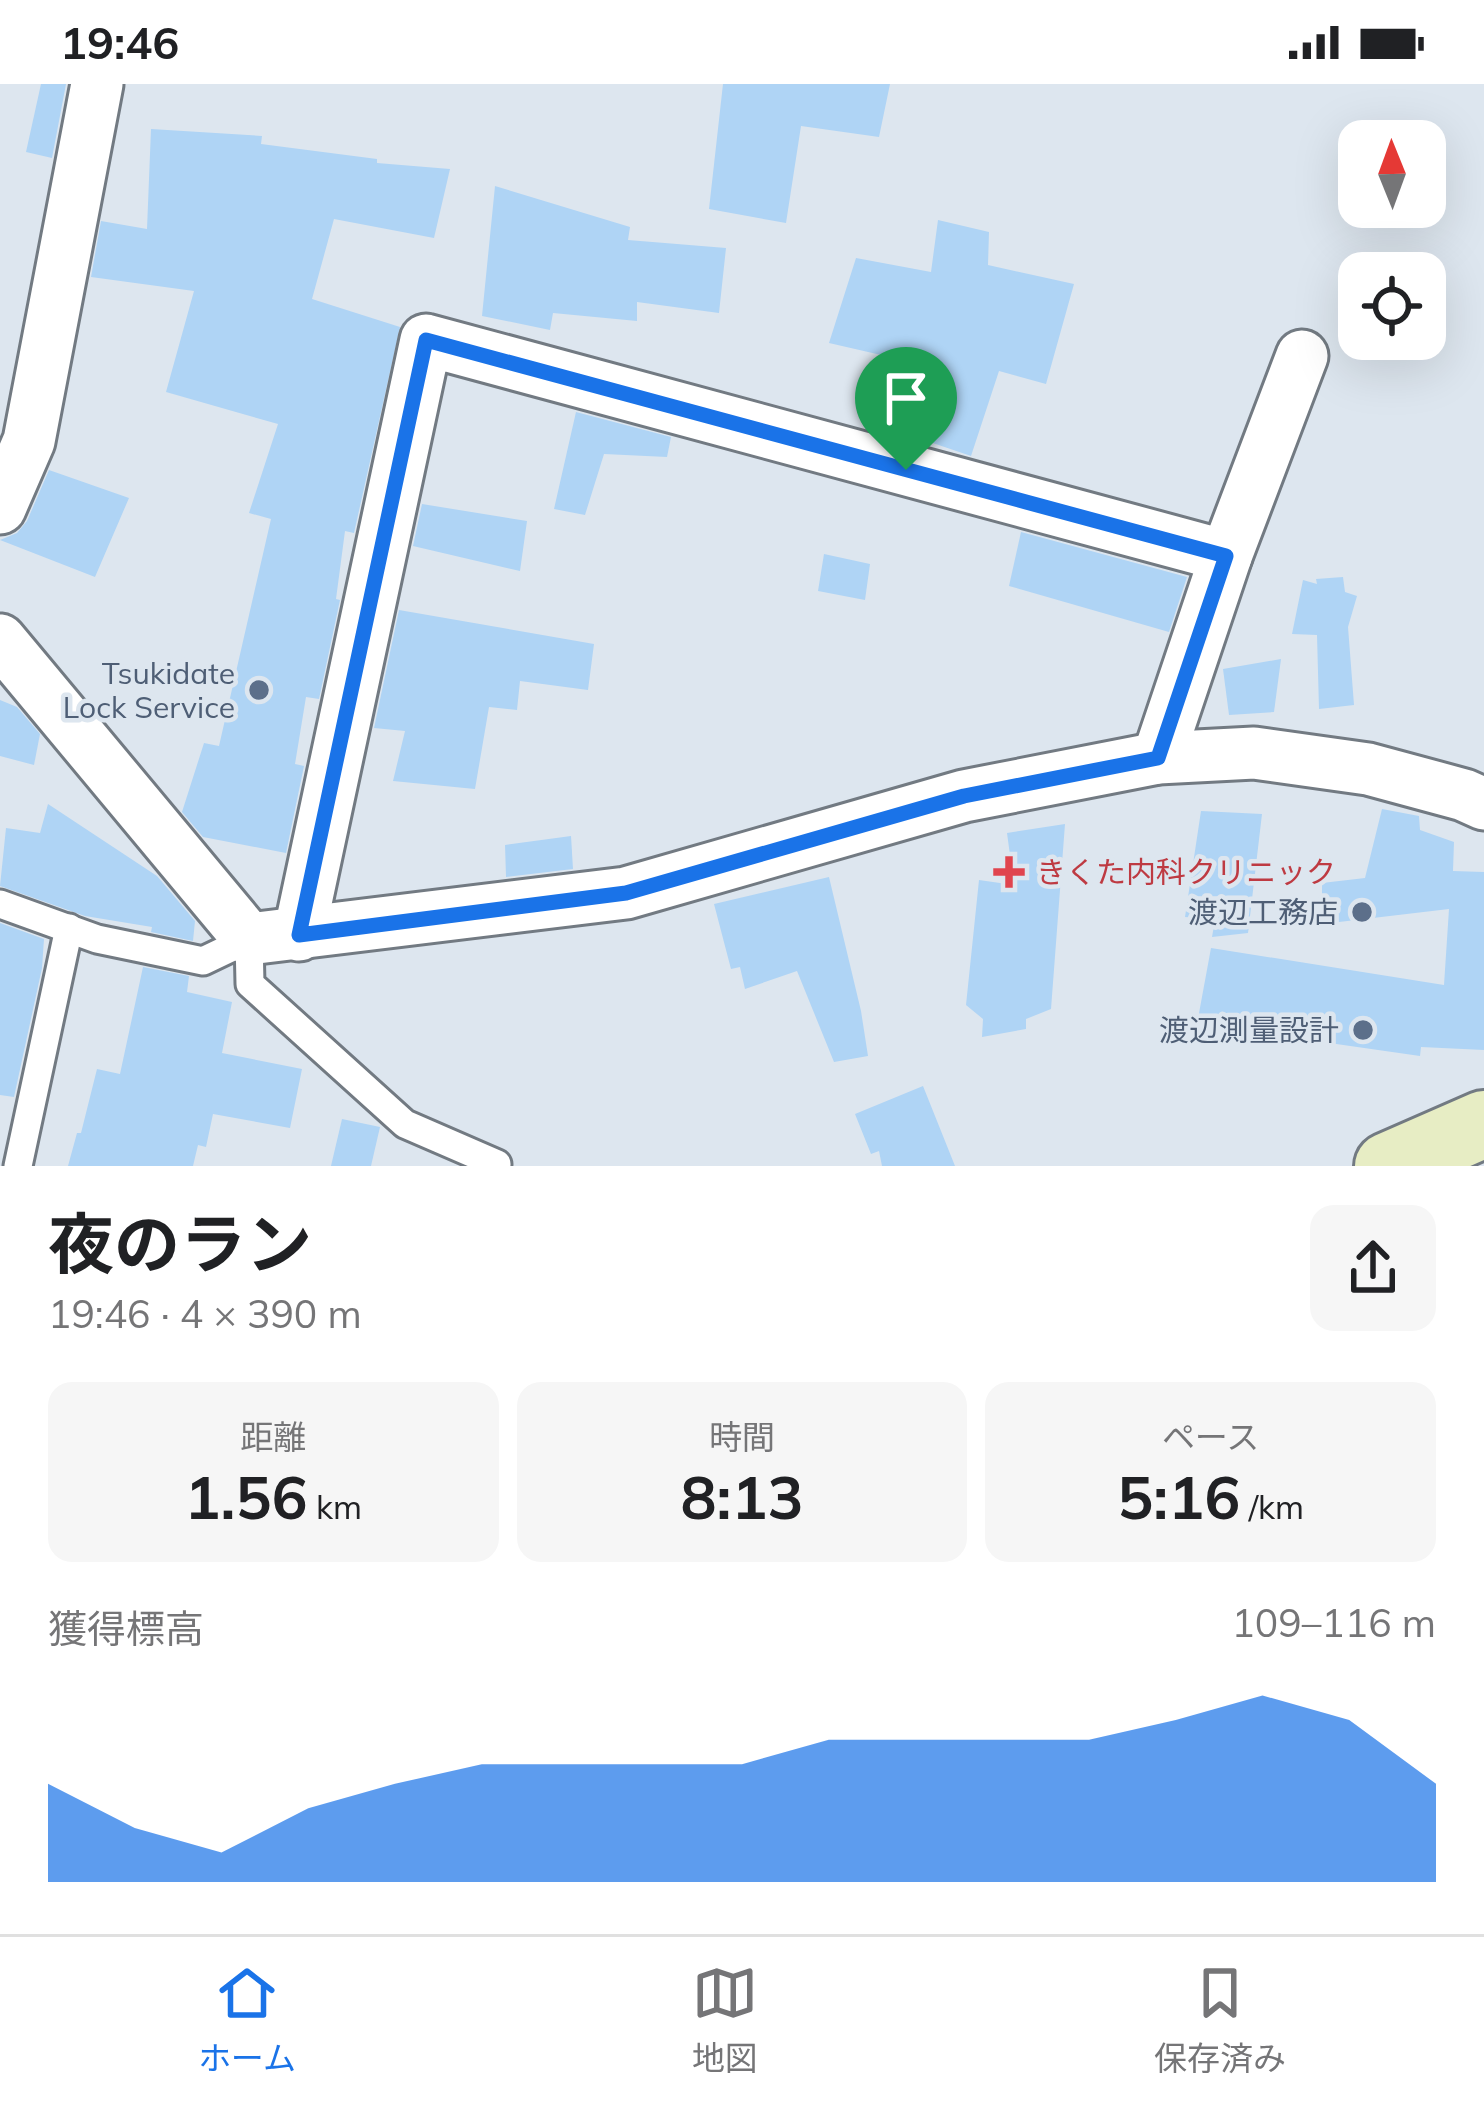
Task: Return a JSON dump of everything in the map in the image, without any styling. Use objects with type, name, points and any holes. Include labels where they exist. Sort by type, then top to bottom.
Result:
[{"type":"street","points":[[0,508],[29,441],[97,84]]},
{"type":"street","points":[[274,937],[426,340],[1226,556]]},
{"type":"street","points":[[1158,758],[1226,556],[1303,356]]},
{"type":"street","points":[[0,640],[274,937]]},
{"type":"street","points":[[274,937],[626,893],[964,796],[1158,758],[1254,753],[1367,770],[1484,804]]},
{"type":"street","points":[[1388,1166],[1484,1124]]},
{"type":"lane","points":[[0,904],[97,939],[203,961],[274,937]]},
{"type":"lane","points":[[18,1166],[69,928]]},
{"type":"lane","points":[[274,937],[250,984],[405,1124],[497,1164]]},
{"type":"building","points":[[41,84],[66,84],[52,158],[26,152]]},
{"type":"building","points":[[723,84],[890,84],[879,137],[801,126],[786,223],[709,209]]},
{"type":"building","points":[[151,129],[262,136],[261,144],[377,159],[377,163],[450,169],[434,238],[334,219],[312,299],[400,327],[354,533],[345,531],[336,599],[340,600],[319,699],[306,697],[295,764],[304,766],[286,853],[203,837],[182,812],[204,743],[219,746],[271,519],[249,513],[278,424],[166,392],[194,291],[91,277],[101,221],[147,229]]},
{"type":"building","points":[[495,186],[630,227],[628,240],[726,248],[719,313],[637,302],[637,321],[553,313],[550,330],[482,316]]},
{"type":"building","points":[[938,220],[989,232],[988,265],[1074,284],[1046,384],[999,371],[971,456],[921,439],[942,369],[829,343],[856,258],[931,272]]},
{"type":"building","points":[[576,412],[671,437],[667,457],[604,454],[585,515],[554,509]]},
{"type":"building","points":[[49,470],[129,498],[95,577],[0,540],[17,533],[27,521]]},
{"type":"building","points":[[422,504],[527,521],[520,571],[413,546]]},
{"type":"building","points":[[1021,532],[1187,577],[1169,632],[1009,586]]},
{"type":"building","points":[[824,554],[870,564],[865,600],[818,591]]},
{"type":"building","points":[[1343,577],[1345,592],[1357,596],[1348,627],[1354,705],[1319,709],[1317,635],[1292,634],[1303,580],[1317,584],[1316,579]]},
{"type":"building","points":[[399,610],[594,644],[588,690],[520,681],[517,710],[489,707],[475,789],[393,781],[405,731],[374,728]]},
{"type":"building","points":[[1281,659],[1274,712],[1229,715],[1223,669]]},
{"type":"building","points":[[0,700],[17,707],[40,734],[34,765],[0,756]]},
{"type":"building","points":[[48,804],[157,876],[195,921],[193,941],[151,932],[152,927],[85,916],[0,886],[6,828],[40,833]]},
{"type":"building","points":[[1382,809],[1419,816],[1420,830],[1454,842],[1453,871],[1484,872],[1484,1050],[1421,1047],[1420,1056],[1197,1024],[1211,948],[1444,985],[1449,909],[1322,924],[1322,883],[1365,878]]},
{"type":"building","points":[[1201,811],[1262,814],[1248,933],[1212,937],[1215,920],[1185,917]]},
{"type":"building","points":[[1065,824],[1051,1009],[1026,1019],[1026,1029],[982,1037],[983,1019],[966,1005],[979,880],[1014,885],[1007,833]]},
{"type":"building","points":[[571,836],[573,869],[506,877],[505,845]]},
{"type":"building","points":[[829,877],[868,1056],[834,1062],[797,971],[745,989],[740,967],[731,969],[714,904]]},
{"type":"building","points":[[0,923],[44,939],[14,1097],[0,1095]]},
{"type":"building","points":[[143,967],[189,976],[187,992],[232,1002],[222,1053],[302,1069],[290,1128],[213,1114],[206,1147],[198,1145],[193,1166],[68,1166],[97,1069],[120,1074]]},
{"type":"building","points":[[923,1086],[955,1166],[882,1166],[879,1151],[871,1154],[855,1114]]},
{"type":"building","points":[[342,1119],[380,1127],[371,1166],[331,1166]]},
{"type":"place","name":"Tsukidate Lock Service","points":[[259,690]]},
{"type":"place","name":"きくた内科クリニック","points":[[1009,872]]},
{"type":"place","name":"渡辺工務店","points":[[1362,912]]},
{"type":"place","name":"渡辺測量設計","points":[[1363,1030]]},
{"type":"route","points":[[426,340],[906,470],[1226,556],[1158,758],[964,796],[626,893],[299,935],[426,340]]}]
